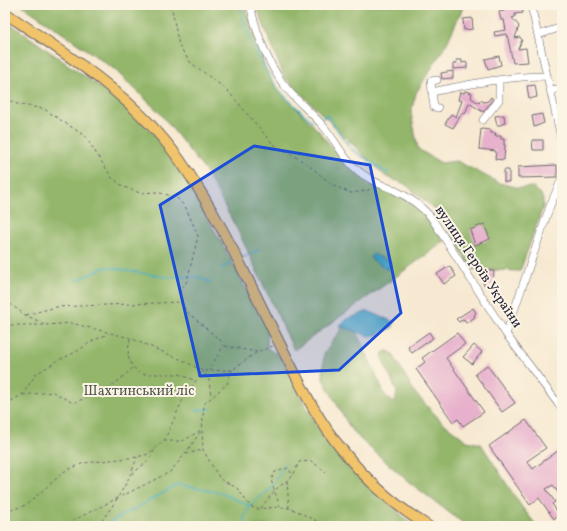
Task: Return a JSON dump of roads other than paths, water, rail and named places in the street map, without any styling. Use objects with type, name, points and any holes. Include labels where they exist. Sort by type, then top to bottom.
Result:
[{"type":"highway","points":[[5,13],[106,82],[136,109],[163,138],[200,191],[234,253],[305,394],[319,417],[344,452],[380,489],[428,526]]},
{"type":"street","name":"вулиця Героїв України","points":[[250,5],[252,17],[265,51],[279,79],[325,128],[346,159],[366,177],[408,197],[431,217],[506,334],[562,410]]},
{"type":"street","points":[[531,5],[562,142]]},
{"type":"street","points":[[538,34],[562,27]]},
{"type":"street","points":[[432,92],[499,80],[530,76],[547,76]]},
{"type":"street","points":[[437,80],[431,81],[434,107],[438,108]]},
{"type":"street","points":[[483,120],[499,100],[499,80]]},
{"type":"street","points":[[550,90],[562,88]]},
{"type":"street","points":[[506,334],[550,206],[562,178]]},
{"type":"water","points":[[373,254],[391,262],[387,270],[370,258]]},
{"type":"water","points":[[368,311],[394,322],[393,327],[372,337],[339,326],[345,320]]},
{"type":"waterway","points":[[240,5],[249,38],[267,72],[279,90],[313,122]]},
{"type":"waterway","points":[[322,118],[327,115],[351,149],[389,174]]},
{"type":"waterway","points":[[244,257],[259,250]]},
{"type":"waterway","points":[[221,268],[231,263]]},
{"type":"waterway","points":[[76,281],[105,267],[166,277],[199,277],[211,283]]},
{"type":"waterway","points":[[196,410],[212,409]]},
{"type":"waterway","points":[[243,526],[250,507],[274,484],[285,463]]},
{"type":"waterway","points":[[103,526],[178,485],[221,493],[250,506]]},
{"type":"park label","name":"Шахтинський ліс","points":[[139,391]]}]
